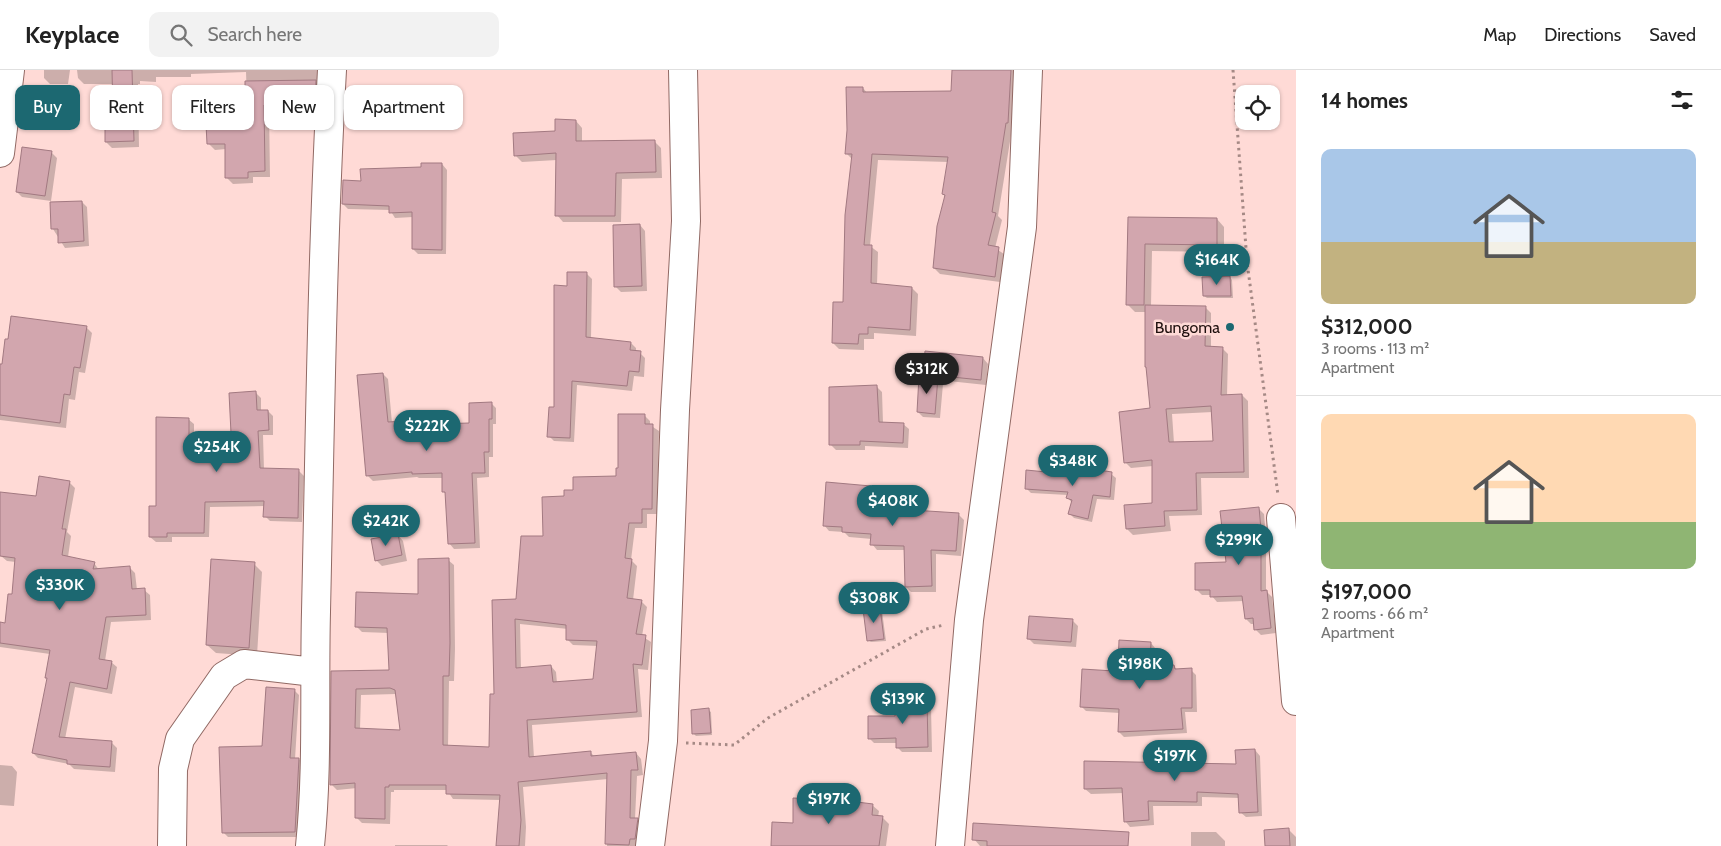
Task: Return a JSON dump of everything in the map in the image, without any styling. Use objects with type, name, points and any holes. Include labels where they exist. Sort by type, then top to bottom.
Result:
[{"type":"street","points":[[0,153],[10,70]]},
{"type":"street","points":[[310,846],[314,805],[314,672],[326,191],[332,70]]},
{"type":"street","points":[[650,846],[663,741],[675,410],[686,221],[683,70]]},
{"type":"street","points":[[950,846],[969,620],[1022,227],[1028,70]]},
{"type":"street","points":[[1281,518],[1296,701]]},
{"type":"street","points":[[172,846],[173,769],[180,739],[224,676],[244,664],[314,672]]},
{"type":"path","points":[[1234,70],[1247,262],[1281,518]]},
{"type":"path","points":[[663,741],[734,745],[768,718],[926,629],[969,620]]},
{"type":"building","points":[[112,70],[132,70],[132,85],[112,85]]},
{"type":"building","points":[[952,70],[1011,70],[1008,123],[1006,123],[992,212],[996,213],[988,245],[999,247],[995,277],[933,268],[937,226],[945,195],[942,194],[948,157],[872,154],[864,245],[872,245],[871,283],[912,287],[910,330],[868,327],[868,334],[859,334],[858,344],[832,343],[833,302],[843,302],[845,215],[852,154],[845,154],[847,130],[846,87],[863,87],[863,92],[951,91]]},
{"type":"building","points":[[316,80],[316,85],[264,85],[265,171],[248,172],[248,178],[225,178],[225,144],[207,144],[206,130],[254,130],[254,85],[245,85],[245,81]]},
{"type":"building","points":[[555,119],[576,120],[576,141],[655,140],[656,172],[616,173],[615,216],[555,216],[556,153],[514,156],[513,133],[555,131]]},
{"type":"building","points":[[105,130],[134,130],[134,141],[105,142]]},
{"type":"building","points":[[22,147],[52,151],[45,196],[16,192]]},
{"type":"building","points":[[421,163],[442,163],[442,250],[412,249],[412,212],[389,213],[389,206],[342,204],[343,180],[361,181],[360,169],[421,167]]},
{"type":"building","points":[[82,201],[84,241],[58,243],[58,229],[51,229],[50,202]]},
{"type":"building","points":[[1128,217],[1217,218],[1217,245],[1145,244],[1144,305],[1126,305]]},
{"type":"building","points":[[640,224],[642,286],[614,287],[613,225]]},
{"type":"building","points":[[567,272],[587,272],[586,337],[631,342],[630,350],[641,351],[639,372],[629,371],[627,386],[572,381],[570,438],[547,437],[549,407],[554,407],[554,285],[567,286]]},
{"type":"building","points":[[1230,276],[1231,296],[1203,296],[1202,277]]},
{"type":"building","points":[[1145,305],[1206,306],[1205,346],[1223,347],[1221,395],[1242,394],[1244,472],[1196,473],[1197,510],[1164,511],[1165,526],[1126,529],[1124,505],[1152,503],[1152,460],[1124,463],[1119,412],[1150,408],[1145,367]],"holes":[[[1211,406],[1213,441],[1169,442],[1166,409]]]},
{"type":"building","points":[[11,316],[87,326],[80,368],[74,367],[70,395],[64,394],[60,423],[0,415],[0,364],[2,364],[5,339],[8,339]]},
{"type":"building","points":[[925,351],[983,357],[981,380],[923,374]]},
{"type":"building","points":[[383,373],[388,422],[407,421],[407,425],[469,423],[469,403],[492,402],[492,419],[489,419],[489,452],[484,452],[485,473],[472,473],[475,543],[448,544],[445,492],[442,492],[442,473],[412,474],[412,472],[366,476],[357,375]]},
{"type":"building","points":[[919,376],[938,377],[935,414],[917,412]]},
{"type":"building","points":[[877,385],[879,422],[904,423],[903,443],[860,441],[860,445],[829,445],[829,387]]},
{"type":"building","points":[[256,391],[257,410],[268,410],[269,430],[258,431],[260,468],[299,469],[298,518],[263,517],[264,501],[205,502],[204,533],[167,533],[167,537],[149,537],[149,506],[156,506],[156,417],[189,418],[189,454],[232,453],[229,393]]},
{"type":"building","points":[[618,414],[645,414],[645,424],[653,424],[652,509],[642,509],[642,523],[629,523],[625,558],[632,559],[627,598],[642,600],[636,634],[646,635],[642,665],[633,664],[637,712],[527,720],[529,757],[591,751],[591,756],[636,752],[638,770],[631,770],[630,818],[638,818],[635,839],[630,839],[629,845],[605,844],[607,773],[518,782],[521,820],[519,846],[496,846],[500,795],[446,794],[446,785],[389,785],[389,787],[385,787],[385,819],[355,818],[355,783],[330,785],[331,671],[389,670],[387,628],[355,627],[356,592],[418,594],[418,559],[449,558],[449,676],[443,676],[443,745],[489,747],[490,694],[494,694],[492,600],[516,599],[521,536],[543,536],[542,497],[564,496],[564,490],[573,490],[573,477],[616,476],[616,468],[618,468]],"holes":[[[515,619],[566,625],[566,640],[597,641],[593,679],[553,682],[551,665],[516,668]],[[390,688],[395,690],[400,730],[355,728],[356,689]]]},
{"type":"building","points":[[1078,467],[1112,472],[1110,497],[1093,495],[1088,519],[1068,514],[1072,500],[1066,498],[1068,492],[1025,489],[1026,470],[1077,475]]},
{"type":"building","points":[[39,476],[70,481],[62,529],[66,529],[62,555],[95,562],[93,569],[130,566],[132,589],[145,588],[146,615],[106,617],[99,659],[112,661],[107,689],[70,682],[59,737],[112,741],[110,767],[67,764],[67,760],[32,753],[47,678],[45,678],[50,650],[0,643],[0,622],[5,623],[8,594],[12,594],[15,558],[0,556],[0,492],[36,496]]},
{"type":"building","points":[[826,482],[871,486],[870,501],[912,503],[912,510],[959,513],[956,551],[931,550],[932,586],[905,587],[904,546],[870,545],[871,534],[842,532],[842,527],[823,526]]},
{"type":"building","points":[[1259,507],[1261,591],[1267,590],[1271,628],[1254,630],[1253,618],[1245,619],[1242,596],[1210,597],[1210,590],[1195,590],[1195,563],[1226,562],[1220,511]]},
{"type":"building","points":[[398,534],[402,555],[375,561],[371,539]]},
{"type":"building","points":[[211,559],[255,562],[249,648],[206,645]]},
{"type":"building","points":[[880,607],[884,639],[867,641],[863,609]]},
{"type":"building","points":[[1029,616],[1073,619],[1071,642],[1027,639]]},
{"type":"building","points":[[1119,640],[1151,642],[1150,666],[1174,665],[1175,669],[1192,668],[1192,708],[1181,708],[1183,729],[1118,732],[1119,709],[1080,707],[1082,669],[1114,671],[1114,667],[1118,667]]},
{"type":"building","points":[[266,687],[295,689],[290,758],[299,758],[295,832],[222,833],[219,747],[262,746]]},
{"type":"building","points":[[927,701],[928,747],[896,748],[896,738],[868,739],[868,716],[895,716],[895,702]]},
{"type":"building","points":[[709,708],[711,733],[692,734],[691,710]]},
{"type":"building","points":[[1255,749],[1258,812],[1239,813],[1238,794],[1197,792],[1197,802],[1148,801],[1149,820],[1124,822],[1122,788],[1084,789],[1084,761],[1236,764],[1235,750]]},
{"type":"building","points":[[793,798],[841,800],[873,804],[872,815],[883,816],[879,846],[771,846],[772,822],[793,823]]},
{"type":"building","points":[[973,823],[1129,832],[1128,846],[987,846],[987,841],[972,840]]},
{"type":"building","points":[[1289,828],[1290,846],[1265,846],[1264,830]]},
{"type":"place","name":"Bungoma","points":[[1230,327]]}]
